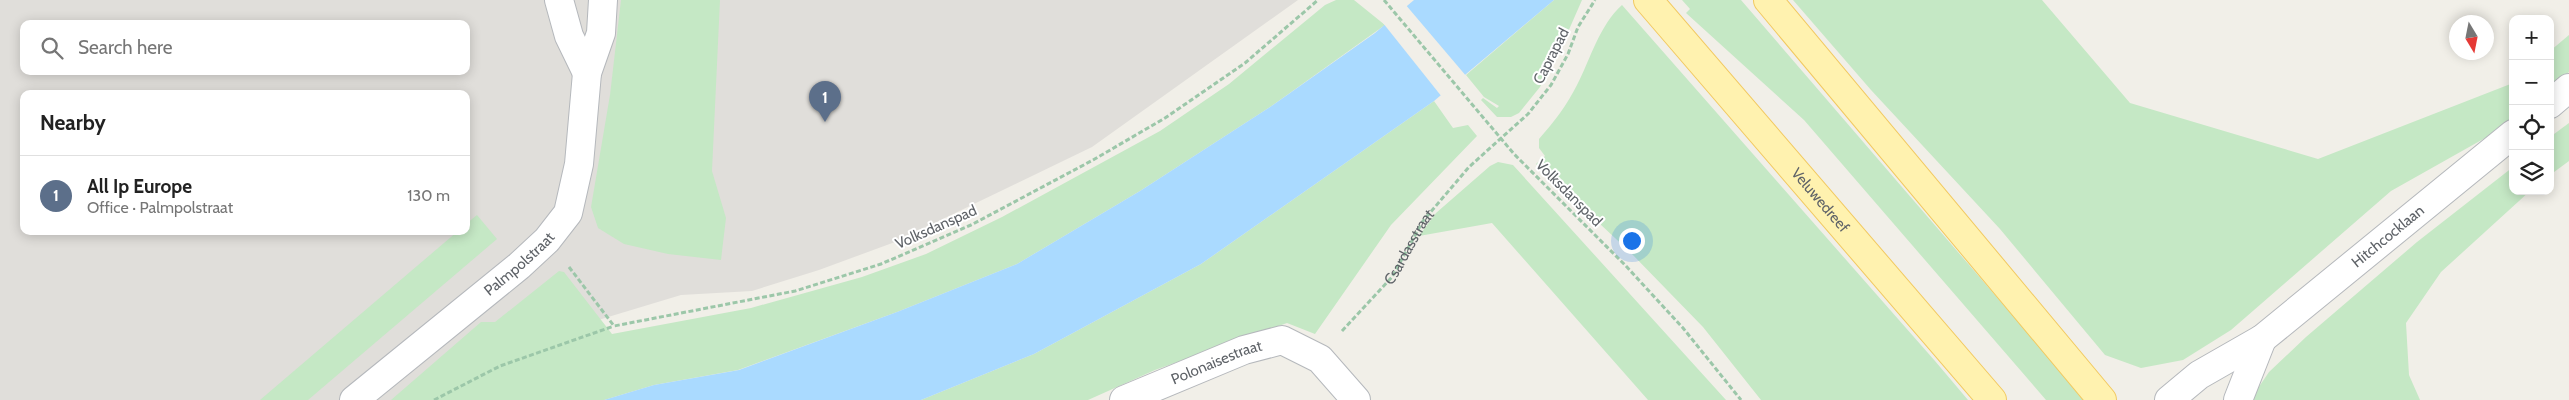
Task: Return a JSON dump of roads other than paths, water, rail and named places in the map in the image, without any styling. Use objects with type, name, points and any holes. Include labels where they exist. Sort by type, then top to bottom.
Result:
[{"type":"main road","points":[[1768,0],[2102,400]]},
{"type":"main road","name":"Veluwedreef","points":[[1654,7],[1992,400]]},
{"type":"street","points":[[559,0],[569,36],[588,73]]},
{"type":"street","name":"Palmpolstraat","points":[[354,400],[520,266],[547,240],[568,214],[579,164],[588,73],[601,32],[603,0]]},
{"type":"street","points":[[2554,101],[2569,88]]},
{"type":"street","name":"Hitchcocklaan","points":[[2170,400],[2199,375],[2262,339],[2509,137]]},
{"type":"street","name":"Hitchcocklaan","points":[[2238,400],[2262,339]]},
{"type":"street","name":"Polonaisestraat","points":[[1124,400],[1244,350],[1282,340],[1320,359],[1356,400]]},
{"type":"water","points":[[1414,0],[1554,0],[1434,101],[1201,264],[1034,354],[921,400],[604,400],[654,385],[739,370],[897,312],[1017,264],[1140,191],[1273,105],[1375,33]]},
{"type":"place","name":"All Ip Europe","points":[[825,122]]}]
